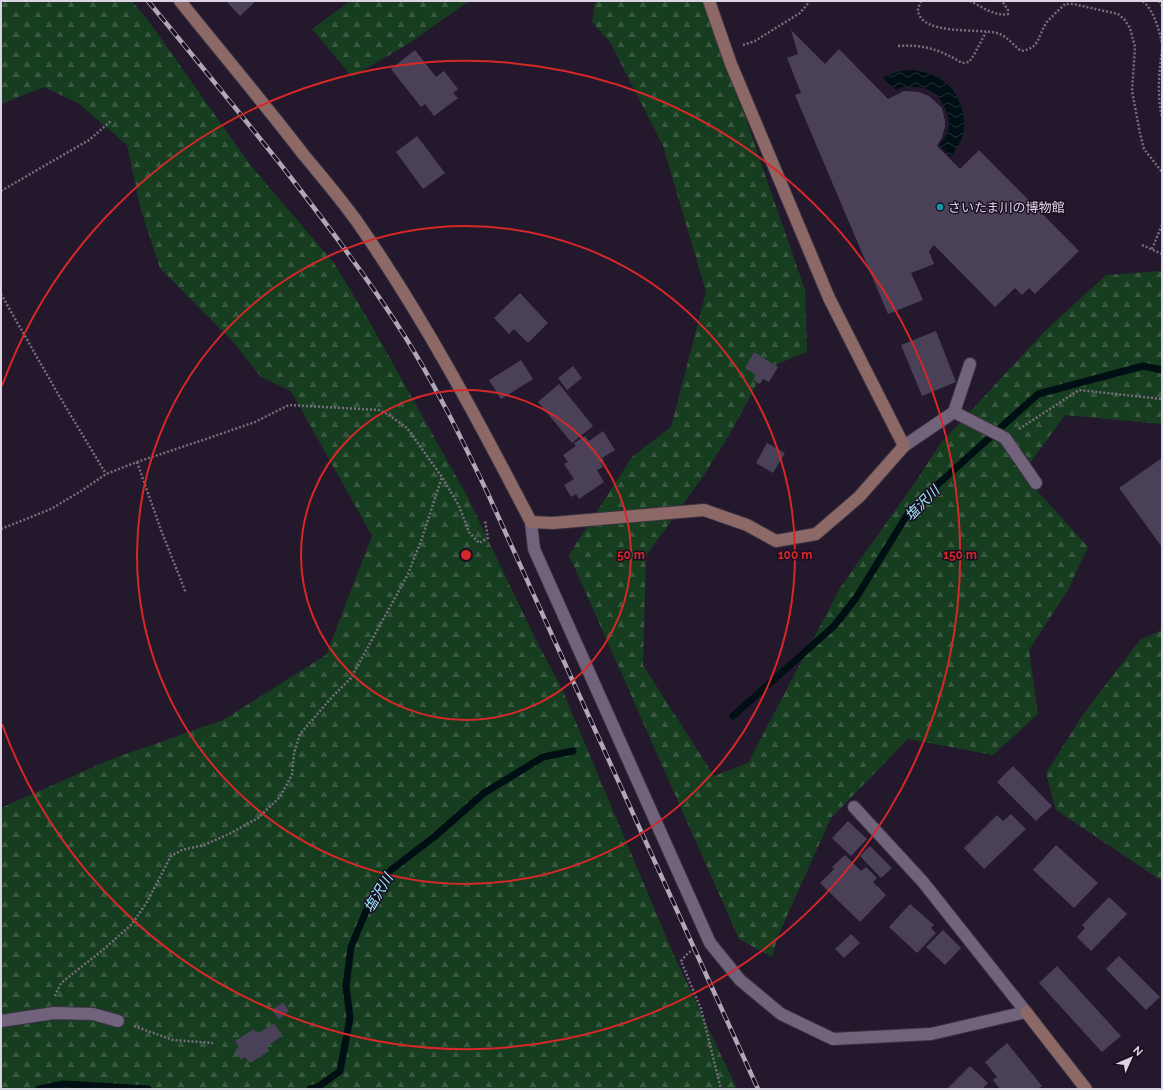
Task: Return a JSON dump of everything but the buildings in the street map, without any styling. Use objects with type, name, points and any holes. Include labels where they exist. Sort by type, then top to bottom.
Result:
[{"type":"street","points":[[180,1],[357,222],[398,283],[480,424],[531,522],[534,549],[710,943],[740,980],[781,1014],[833,1039],[931,1034],[1026,1012]]},
{"type":"street","points":[[709,1],[726,51],[829,298],[904,446]]},
{"type":"street","points":[[531,522],[553,523],[704,510],[747,525],[776,541],[816,534],[859,497],[904,446],[954,412],[970,364]]},
{"type":"street","points":[[954,412],[1005,438],[1036,483]]},
{"type":"street","points":[[854,807],[923,882],[1086,1089]]},
{"type":"street","points":[[1,1021],[54,1013],[92,1014],[118,1021]]},
{"type":"path","points":[[726,51],[755,41],[800,13],[810,1]]},
{"type":"path","points":[[921,1],[918,10],[921,18],[930,26],[996,33],[1006,37],[1021,51],[1029,50],[1036,45],[1046,24],[1065,4],[1073,4],[1118,14],[1124,19],[1130,28],[1135,47],[1132,91],[1144,149],[1162,172]]},
{"type":"path","points":[[970,1],[995,13],[1003,15],[1008,14],[1008,10],[1002,1]]},
{"type":"path","points":[[1143,1],[1153,13],[1158,25],[1162,43]]},
{"type":"path","points":[[1159,1],[1162,6]]},
{"type":"path","points":[[898,46],[913,45],[926,47],[949,55],[962,63],[969,62],[986,32]]},
{"type":"path","points":[[1162,50],[1159,86],[1159,105],[1162,117]]},
{"type":"path","points":[[1,191],[89,140],[111,121]]},
{"type":"path","points":[[1152,249],[1162,225]]},
{"type":"path","points":[[1142,245],[1162,254]]},
{"type":"path","points":[[1,294],[106,474]]},
{"type":"path","points":[[1005,438],[1079,390],[1162,399]]},
{"type":"path","points":[[1,529],[51,508],[81,491],[106,474],[255,422],[289,405],[379,410],[389,415],[407,428],[442,477],[458,506],[469,532],[480,543],[488,538],[485,521]]},
{"type":"path","points":[[137,462],[161,530],[186,593]]},
{"type":"path","points":[[54,1013],[55,997],[62,983],[132,924],[147,902],[171,856],[182,850],[204,845],[229,834],[258,818],[280,797],[292,775],[294,753],[300,734],[351,678],[408,574],[421,541],[442,477]]},
{"type":"path","points":[[710,943],[695,948],[681,960],[701,1008],[721,1089]]},
{"type":"path","points":[[118,1021],[173,1040],[213,1043]]},
{"type":"green space","points":[[1,1],[132,1],[150,23],[251,166],[334,263],[369,321],[466,494],[538,644],[562,689],[673,953],[737,1089],[1,1089],[1,808],[109,760],[223,720],[326,655],[372,536],[291,391],[261,377],[235,344],[160,268],[141,210],[127,145],[79,104],[44,87],[1,104]]},
{"type":"green space","points":[[350,1],[469,1],[408,44],[352,77],[312,29]]},
{"type":"green space","points":[[595,1],[705,1],[805,290],[807,352],[765,369],[731,432],[704,475],[646,556],[643,665],[714,776],[748,763],[840,588],[914,484],[940,444],[1046,330],[1106,275],[1162,271],[1162,424],[1065,415],[1022,474],[1088,547],[1068,590],[1029,650],[1038,714],[993,755],[908,739],[831,818],[778,936],[772,957],[739,939],[569,555],[632,457],[671,427],[706,292],[663,146],[610,42],[592,22]]},
{"type":"green space","points":[[1162,630],[1162,881],[1056,810],[1046,773],[1084,713],[1140,640]]},
{"type":"water","points":[[909,70],[928,73],[944,81],[956,95],[960,103],[964,118],[964,132],[951,157],[939,145],[947,134],[949,121],[946,111],[938,97],[929,90],[922,88],[906,87],[896,90],[883,78],[896,72]]},
{"type":"waterway","name":"塩沢川","points":[[733,716],[834,626],[856,598],[907,515],[936,486],[1038,394],[1143,366],[1162,370]]},
{"type":"waterway","name":"塩沢川","points":[[310,1089],[318,1087],[340,1071],[350,1018],[346,986],[351,947],[367,909],[391,870],[434,837],[484,793],[543,757],[573,751]]},
{"type":"waterway","name":"塩沢川","points":[[39,1089],[64,1084],[148,1089]]},
{"type":"railway","points":[[148,1],[217,85],[342,244],[395,321],[433,384],[488,494],[758,1089]]},
{"type":"place","name":"さいたま川の博物館","points":[[940,207]]}]
